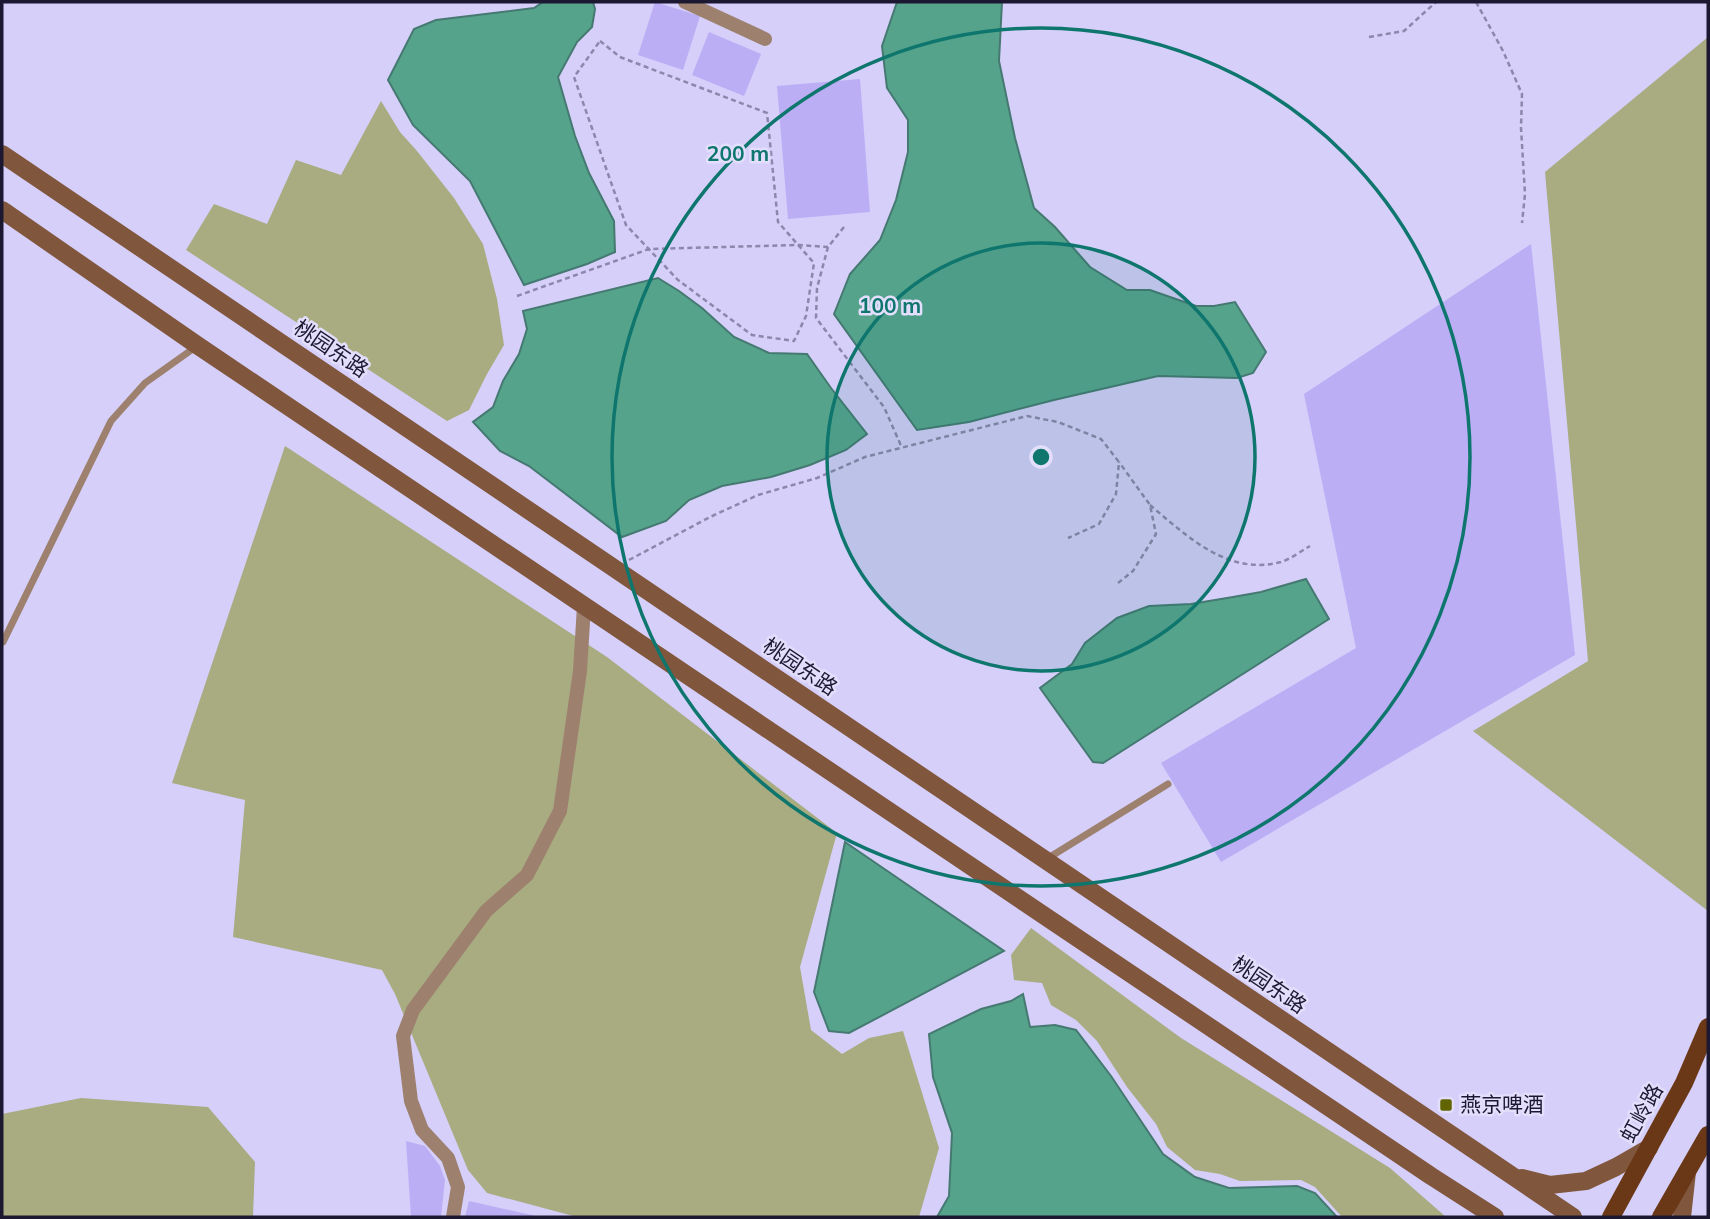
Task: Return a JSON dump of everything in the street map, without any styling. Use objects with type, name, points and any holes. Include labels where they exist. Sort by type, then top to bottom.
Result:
[{"type":"main road","name":"桃园东路","points":[[2,154],[1573,1217]]},
{"type":"main road","points":[[2,210],[197,345],[1489,1215]]},
{"type":"main road","name":"虹岭路","points":[[1611,1217],[1684,1083],[1708,1027]]},
{"type":"main road","points":[[1661,1217],[1708,1135]]},
{"type":"main road","points":[[1509,1175],[1550,1185],[1586,1181],[1648,1148]]},
{"type":"main road","points":[[1682,1217],[1687,1172]]},
{"type":"street","points":[[685,2],[765,38]]},
{"type":"street","points":[[453,1217],[457,1187],[448,1158],[422,1130],[411,1101],[403,1037],[413,1010],[486,911],[527,875],[560,811],[580,671],[584,606]]},
{"type":"lane","points":[[3,642],[111,421],[145,383],[197,345]]},
{"type":"lane","points":[[1045,860],[1168,784]]},
{"type":"path","points":[[1369,37],[1404,31],[1436,2]]},
{"type":"path","points":[[1476,2],[1522,93],[1525,194],[1522,223]]},
{"type":"path","points":[[600,41],[620,57],[766,113],[778,222],[814,264],[806,316],[794,341],[752,335],[678,280],[649,249],[626,225],[574,77],[600,41]]},
{"type":"path","points":[[844,227],[828,247],[817,288],[816,318],[884,407],[902,448]]},
{"type":"path","points":[[517,296],[649,249],[798,245],[828,247]]},
{"type":"path","points":[[614,568],[758,495],[817,478],[865,457],[1027,416],[1058,422],[1101,439],[1150,505],[1187,536],[1223,559],[1251,566],[1283,561],[1310,546]]},
{"type":"path","points":[[1068,538],[1099,524],[1116,494],[1119,462]]},
{"type":"path","points":[[1118,583],[1133,571],[1156,534],[1150,505]]},
{"type":"shaded area","points":[[543,2],[593,2],[595,9],[592,27],[577,42],[558,77],[589,173],[614,221],[615,252],[524,285],[470,181],[413,125],[388,80],[414,29],[436,20],[534,8]]},
{"type":"shaded area","points":[[897,2],[1002,2],[999,61],[1015,138],[1034,208],[1055,227],[1090,267],[1127,290],[1150,290],[1196,306],[1235,302],[1266,352],[1253,373],[1237,378],[1158,376],[969,422],[917,430],[834,314],[850,274],[880,240],[896,200],[908,152],[908,120],[887,88],[882,46]]},
{"type":"shaded area","points":[[1708,37],[1708,911],[1473,731],[1588,661],[1545,172]]},
{"type":"shaded area","points":[[381,101],[400,132],[454,198],[483,244],[497,299],[504,345],[469,410],[447,421],[186,250],[214,204],[267,224],[296,160],[341,175]]},
{"type":"shaded area","points":[[658,278],[702,308],[734,337],[769,353],[807,354],[867,434],[846,450],[810,465],[771,477],[722,486],[689,500],[666,521],[622,537],[529,466],[500,451],[473,422],[493,407],[503,381],[519,354],[527,329],[523,311]]},
{"type":"shaded area","points":[[285,446],[607,657],[837,833],[800,967],[811,1030],[842,1054],[869,1038],[903,1031],[939,1148],[919,1217],[577,1217],[487,1193],[468,1170],[395,994],[382,970],[233,937],[245,800],[172,783]]},
{"type":"shaded area","points":[[1306,579],[1329,619],[1103,763],[1093,762],[1040,688],[1072,664],[1085,643],[1117,618],[1149,606],[1191,604],[1233,597]]},
{"type":"shaded area","points":[[845,842],[1004,951],[849,1033],[829,1031],[814,992]]},
{"type":"shaded area","points":[[1031,928],[1181,1038],[1390,1168],[1446,1217],[1342,1217],[1315,1187],[1301,1180],[1240,1181],[1195,1170],[1167,1147],[1156,1124],[1127,1087],[1097,1041],[1076,1020],[1051,1005],[1042,983],[1014,980],[1011,955]]},
{"type":"shaded area","points":[[1023,994],[1030,1027],[1055,1025],[1076,1030],[1111,1076],[1163,1154],[1195,1177],[1229,1188],[1297,1186],[1315,1193],[1337,1217],[937,1217],[949,1196],[952,1133],[933,1077],[929,1034],[981,1009],[1011,1001]]},
{"type":"shaded area","points":[[81,1098],[208,1107],[255,1162],[253,1217],[2,1217],[2,1114]]},
{"type":"building","points":[[655,2],[700,16],[683,70],[638,55]]},
{"type":"building","points":[[709,32],[761,54],[744,96],[692,75]]},
{"type":"building","points":[[860,79],[870,212],[788,219],[777,86]]},
{"type":"building","points":[[1531,244],[1575,655],[1221,862],[1161,763],[1356,648],[1304,394]]},
{"type":"building","points":[[406,1141],[425,1146],[440,1166],[445,1180],[441,1217],[411,1217]]},
{"type":"building","points":[[469,1201],[536,1216],[536,1217],[465,1217]]},
{"type":"place","name":"燕京啤酒","points":[[1446,1105]]}]
